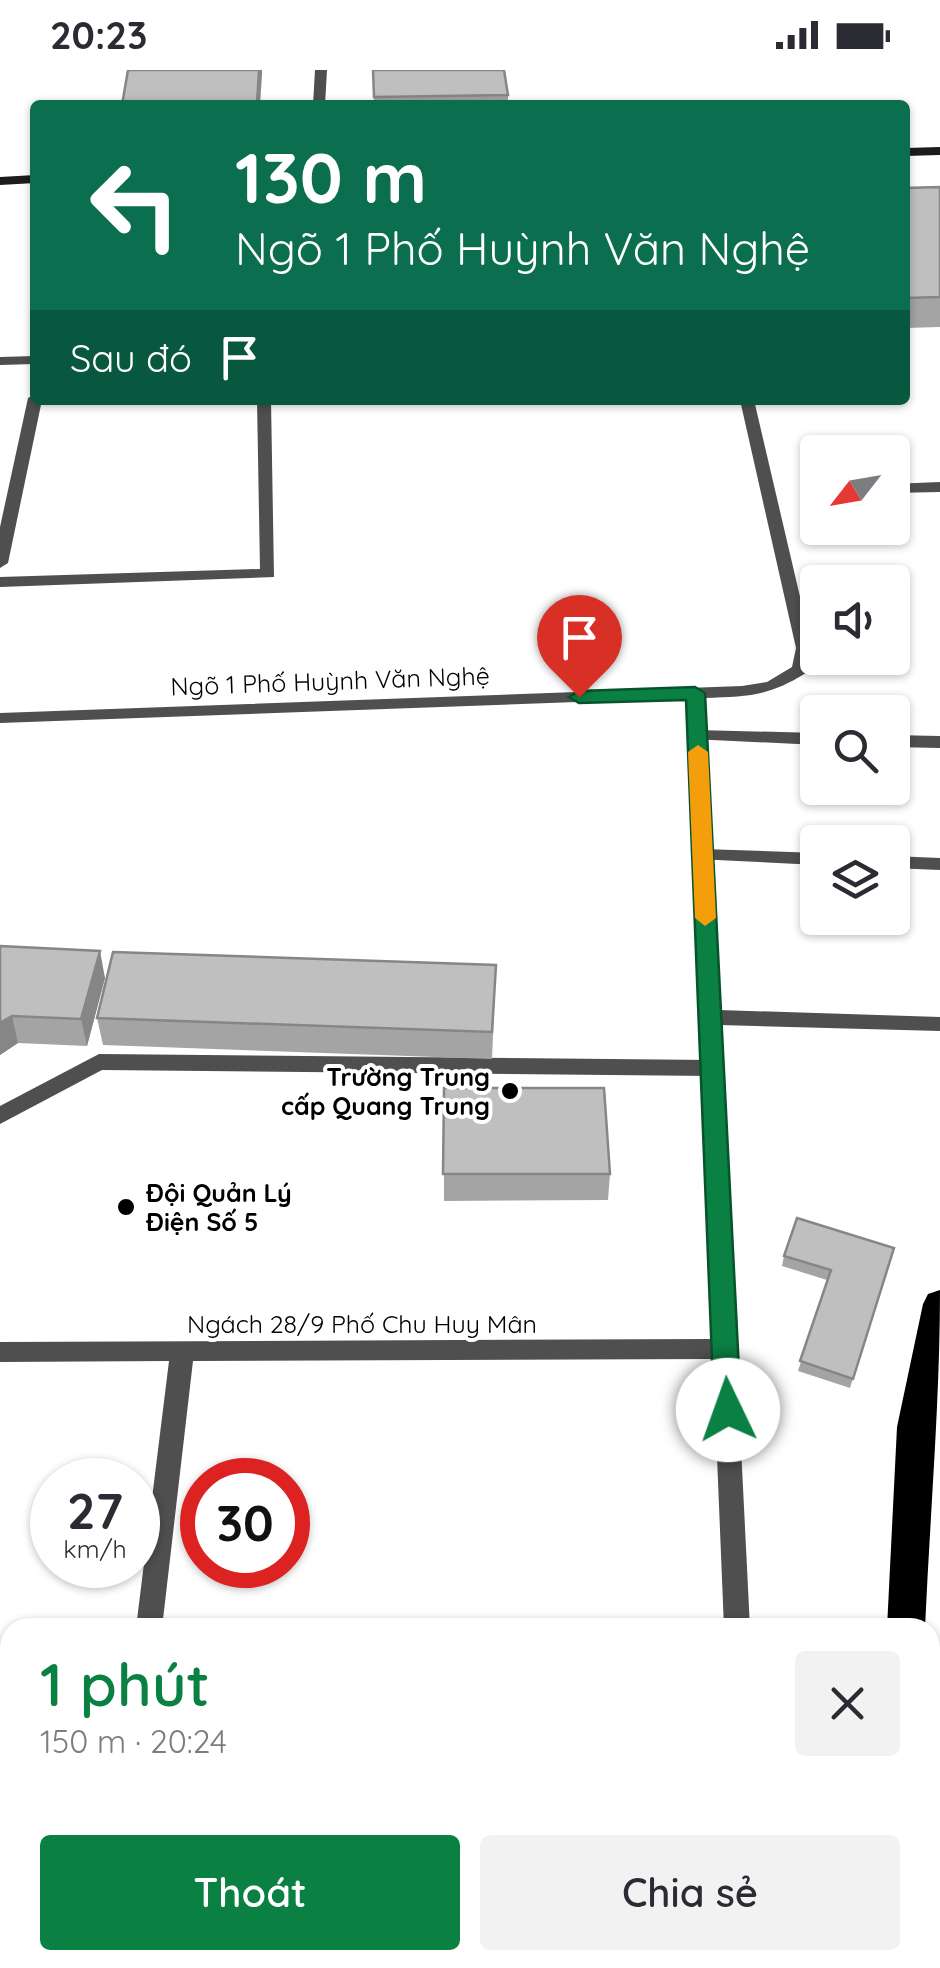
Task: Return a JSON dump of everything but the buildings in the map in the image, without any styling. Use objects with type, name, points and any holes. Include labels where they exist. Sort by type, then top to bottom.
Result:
[{"type":"highway","points":[[906,1618],[915,1428],[940,1304]]},
{"type":"street","points":[[319,100],[321,70]]},
{"type":"street","points":[[910,152],[940,151]]},
{"type":"street","points":[[0,180],[30,180]]},
{"type":"street","points":[[0,361],[30,360]]},
{"type":"street","points":[[0,563],[34,405]]},
{"type":"street","points":[[0,582],[268,574],[264,405]]},
{"type":"street","name":"Ngõ 1 Phố Huỳnh Văn Nghệ","points":[[0,718],[695,693],[772,686],[800,670],[804,648],[748,405]]},
{"type":"street","points":[[910,488],[940,487]]},
{"type":"street","points":[[695,693],[737,1618]]},
{"type":"street","points":[[697,735],[800,738]]},
{"type":"street","points":[[910,741],[940,742]]},
{"type":"street","points":[[703,855],[800,858]]},
{"type":"street","points":[[910,863],[940,864]]},
{"type":"street","points":[[710,1016],[940,1024]]},
{"type":"street","points":[[0,1116],[98,1062],[712,1068]]},
{"type":"street","name":"Ngách 28/9 Phố Chu Huy Mân","points":[[0,1352],[725,1349]]},
{"type":"street","points":[[150,1618],[182,1352]]},
{"type":"slow traffic","points":[[698,752],[705,918]]},
{"type":"place","name":"Trường Trung cấp Quang Trung","points":[[510,1091]]},
{"type":"place","name":"Đội Quản Lý Điện Số 5","points":[[126,1207]]},
{"type":"route","points":[[579,697],[695,693],[728,1410]]}]
